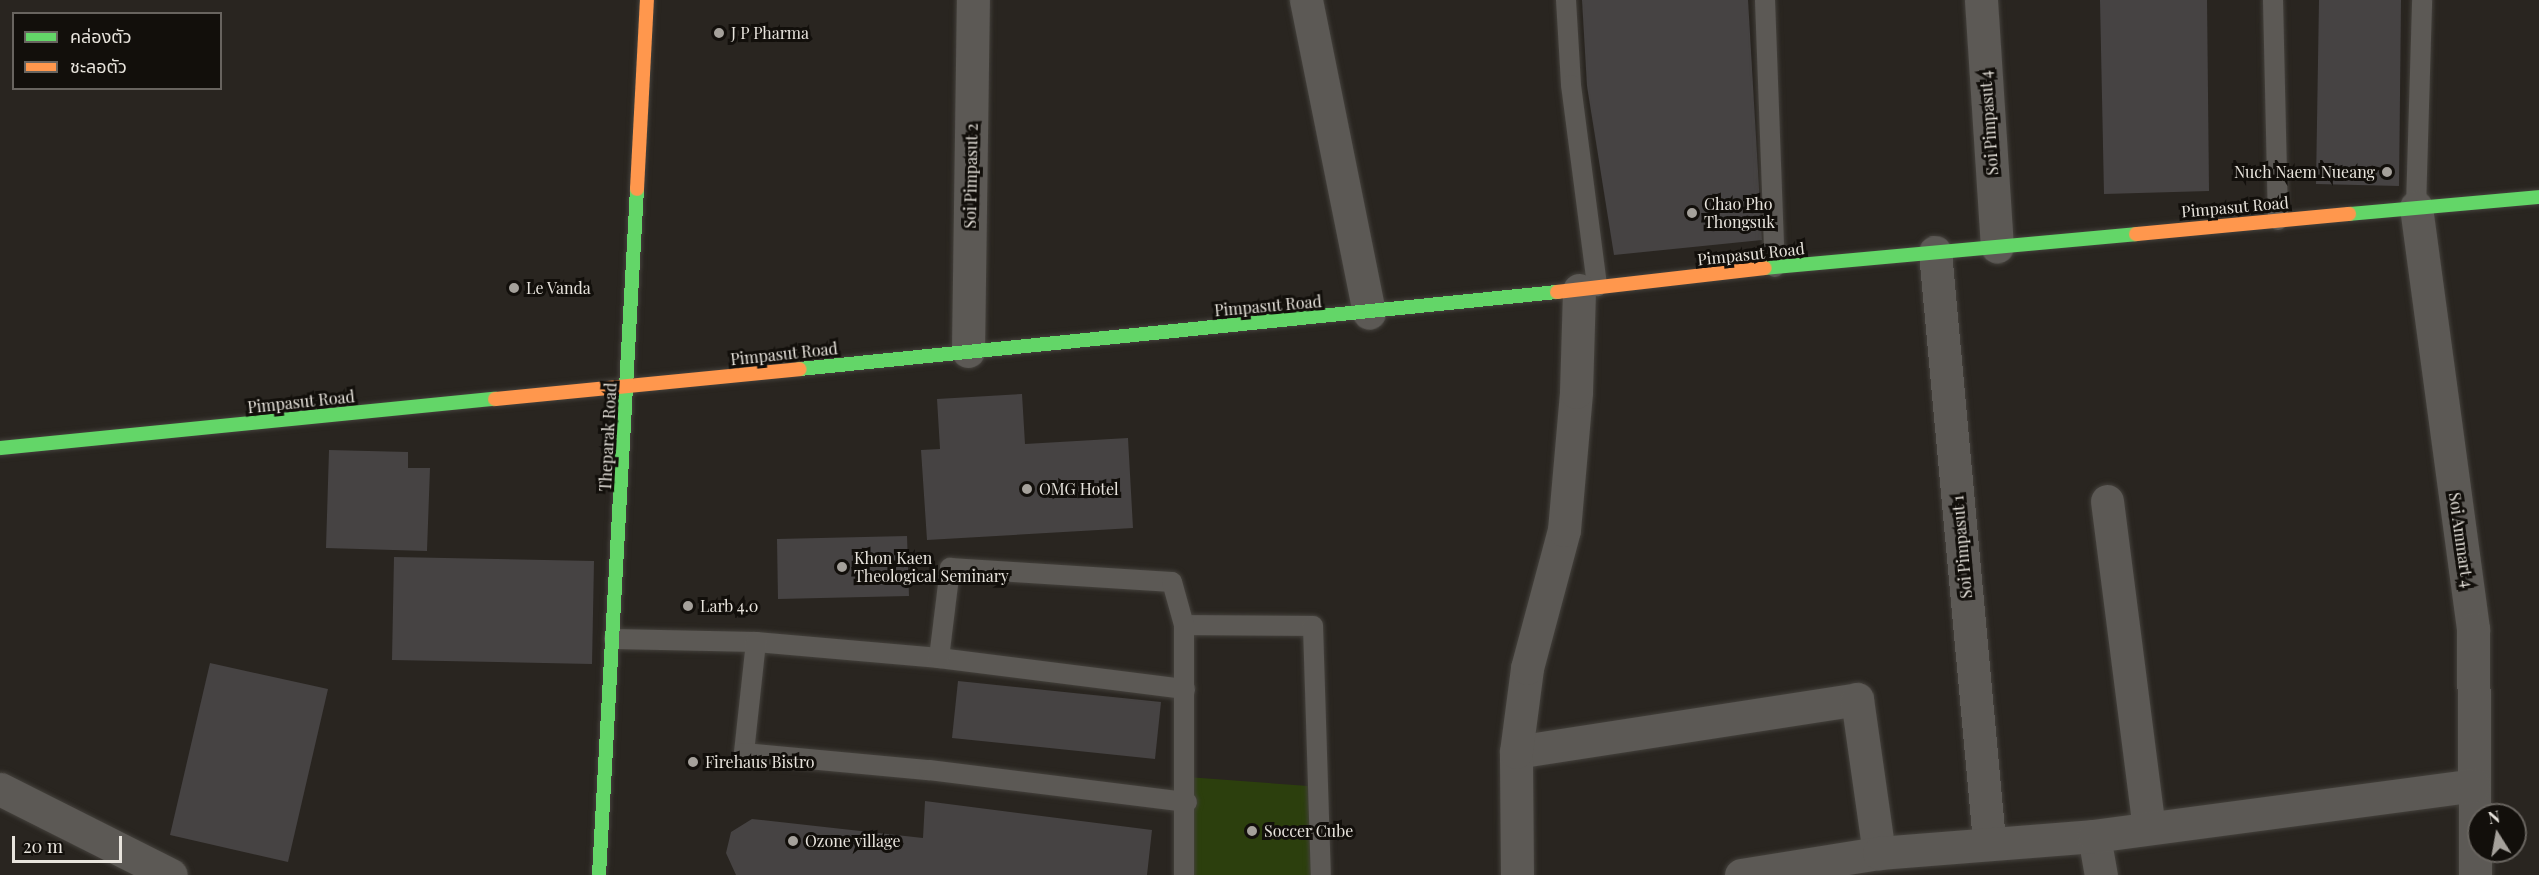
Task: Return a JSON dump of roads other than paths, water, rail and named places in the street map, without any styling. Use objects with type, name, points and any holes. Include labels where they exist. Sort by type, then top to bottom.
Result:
[{"type":"street","name":"Theparak Road","points":[[599,875],[614,639],[647,0]]},
{"type":"street","name":"Soi Pimpasut 2","points":[[968,351],[973,0]]},
{"type":"street","points":[[1306,0],[1370,313]]},
{"type":"street","name":"Soi Pimpasut 4","points":[[1981,0],[1997,246]]},
{"type":"street","name":"Pimpasut Road","points":[[0,448],[1370,313],[1775,267],[2539,197]]},
{"type":"street","name":"Soi Ammart 4","points":[[2416,207],[2473,629],[2475,875]]},
{"type":"street","name":"Soi Pimpasut 1","points":[[1935,252],[1989,841]]},
{"type":"street","points":[[1517,875],[1516,752],[1527,668],[1564,530],[1588,288]]},
{"type":"street","points":[[2107,501],[2149,827]]},
{"type":"street","points":[[1516,752],[1857,699],[1879,853]]},
{"type":"street","points":[[1741,875],[1879,853],[1989,841],[2094,836],[2474,785]]},
{"type":"street","points":[[0,789],[171,875]]},
{"type":"street","points":[[2094,836],[2101,875]]},
{"type":"lane","points":[[1566,0],[1588,288]]},
{"type":"lane","points":[[1765,0],[1775,267]]},
{"type":"lane","points":[[2273,0],[2278,220]]},
{"type":"lane","points":[[2416,207],[2422,0]]},
{"type":"lane","points":[[939,658],[950,568],[1172,582],[1185,625],[1187,802],[1184,875]]},
{"type":"lane","points":[[1185,625],[1313,626],[1321,875]]},
{"type":"lane","points":[[614,639],[756,642],[939,658],[1185,688]]},
{"type":"lane","points":[[756,642],[744,753],[929,770],[1187,802]]},
{"type":"place","name":"J P Pharma","points":[[719,33]]},
{"type":"place","name":"Nuch Naem Nueang","points":[[2387,172]]},
{"type":"place","name":"Chao Pho Thongsuk","points":[[1692,213]]},
{"type":"place","name":"Le Vanda","points":[[514,288]]},
{"type":"place","name":"OMG Hotel","points":[[1027,489]]},
{"type":"place","name":"Khon Kaen Theological Seminary","points":[[842,567]]},
{"type":"place","name":"Larb 4.0","points":[[688,606]]},
{"type":"place","name":"Firehaus Bistro","points":[[693,762]]},
{"type":"place","name":"Soccer Cube","points":[[1252,831]]},
{"type":"place","name":"Ozone village","points":[[793,841]]}]
